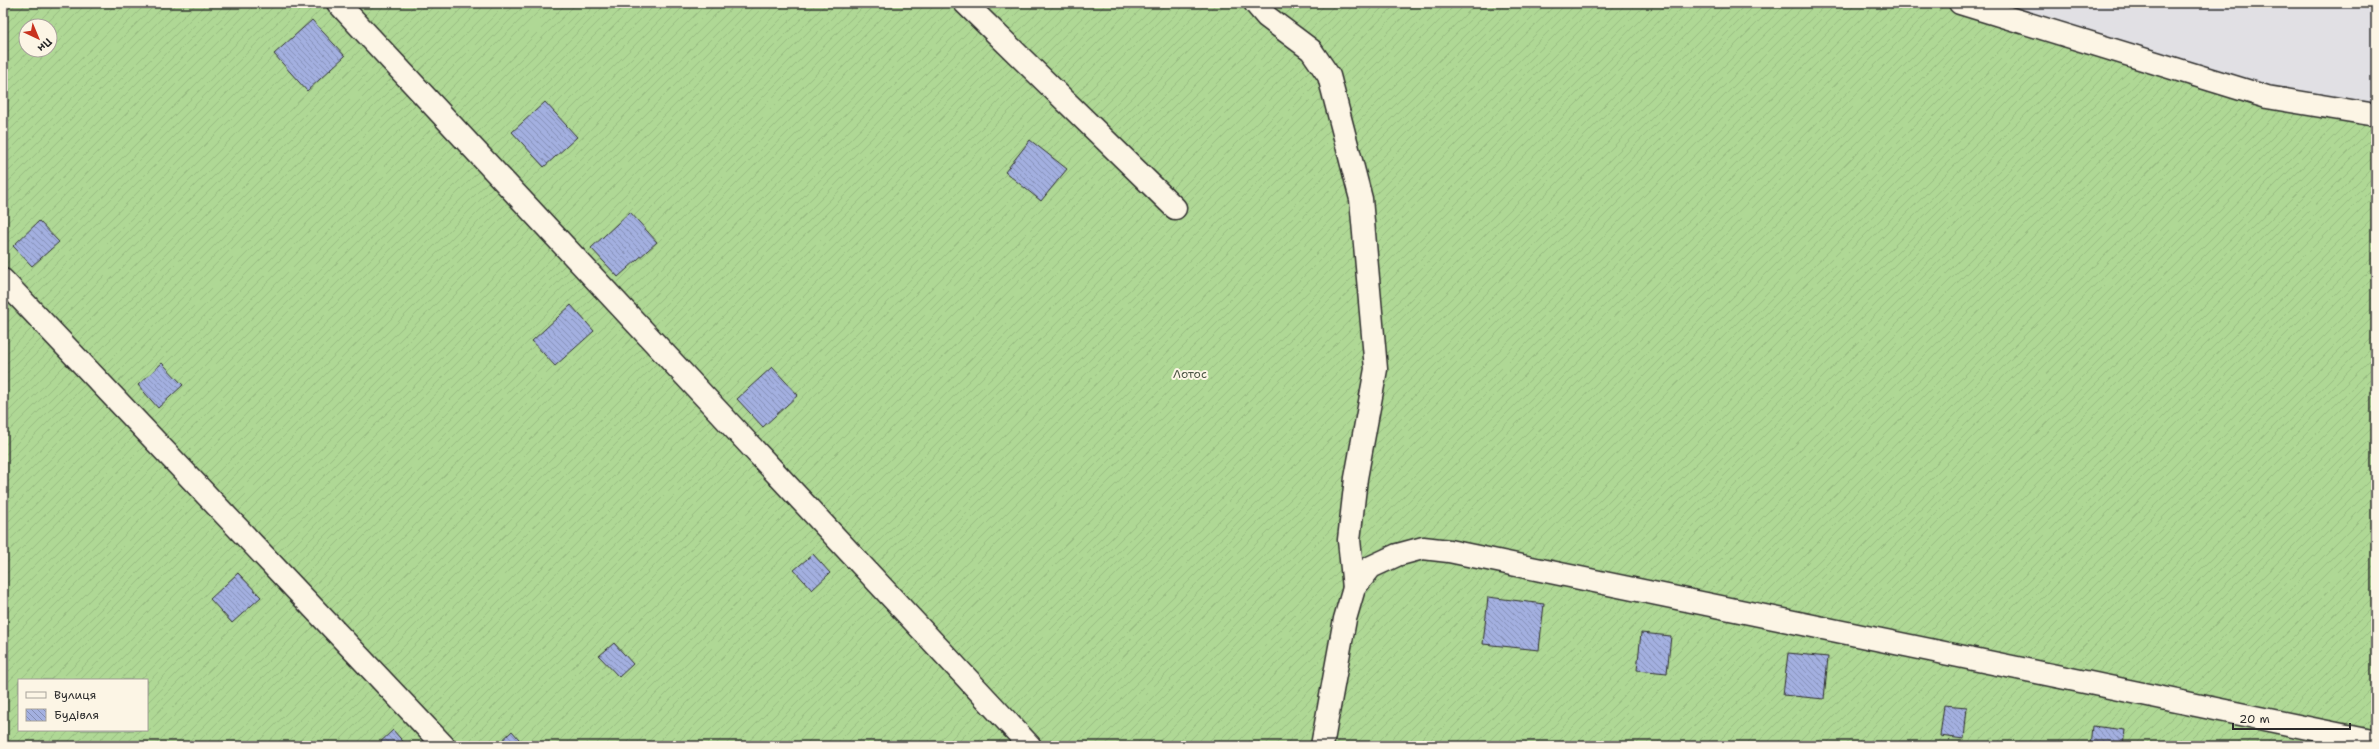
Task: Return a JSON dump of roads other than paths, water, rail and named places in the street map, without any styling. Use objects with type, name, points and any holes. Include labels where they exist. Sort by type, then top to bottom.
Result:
[{"type":"street","points":[[338,3],[1030,746]]},
{"type":"street","points":[[965,3],[1175,208]]},
{"type":"street","points":[[1256,3],[1268,17],[1311,50],[1329,76],[1361,199],[1376,369],[1356,478],[1349,540],[1354,588],[1345,619],[1322,746]]},
{"type":"street","points":[[1960,3],[2267,97],[2376,115]]},
{"type":"street","points":[[3,280],[444,746]]},
{"type":"street","points":[[1354,588],[1371,567],[1397,555],[1423,548],[1449,551],[2376,742]]},
{"type":"park label","name":"Лотос","points":[[1190,374]]}]
